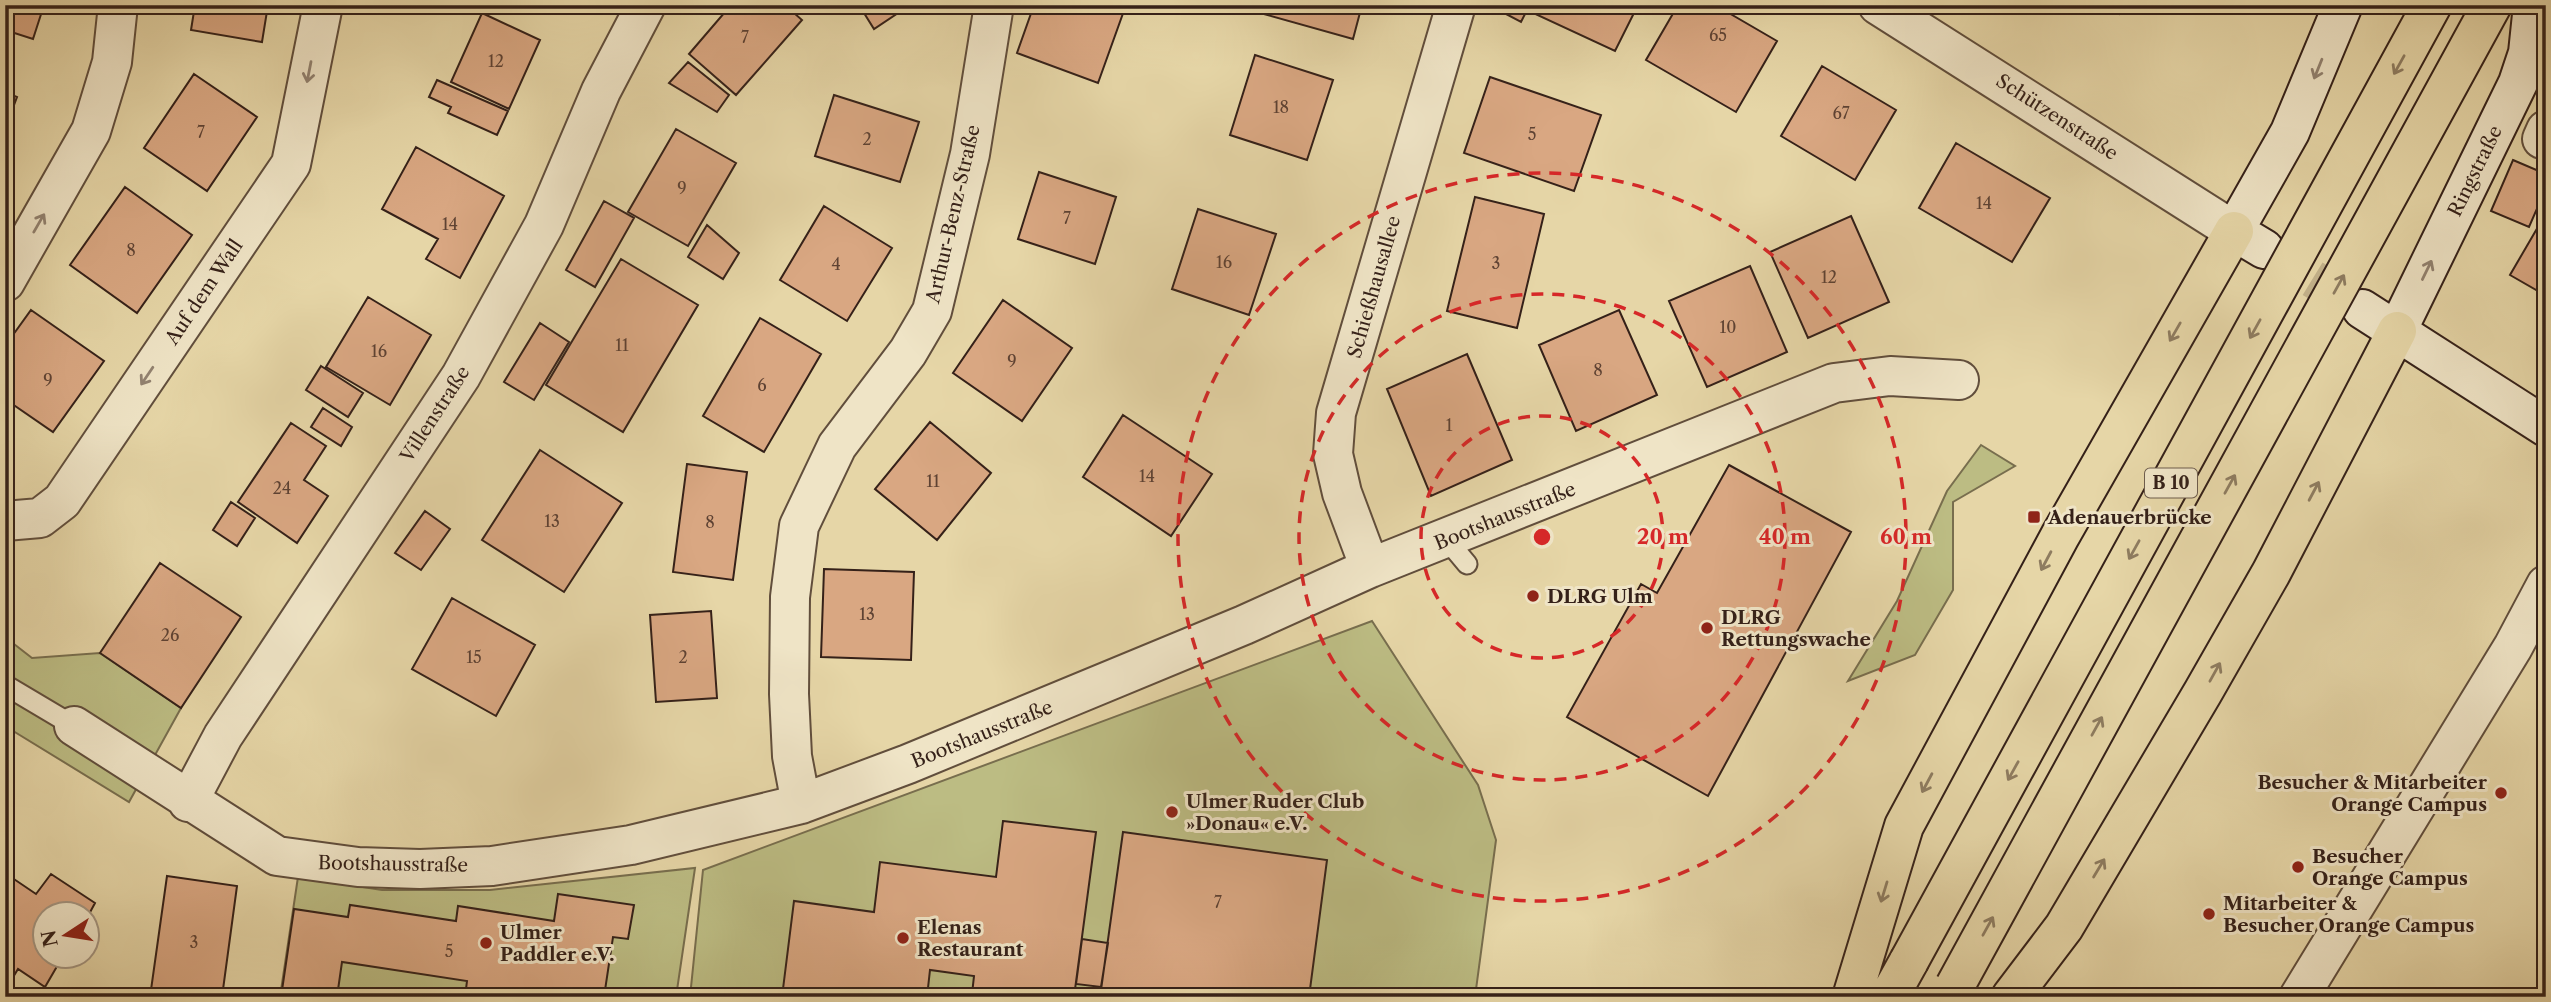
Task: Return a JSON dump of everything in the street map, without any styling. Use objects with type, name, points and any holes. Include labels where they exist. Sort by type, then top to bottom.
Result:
[{"type":"highway","name":"B 10","points":[[1889,997],[2432,5]]},
{"type":"highway","name":"B 10","points":[[1952,991],[2492,5]]},
{"type":"highway","points":[[1852,997],[1904,827],[2060,536],[2249,240]]},
{"type":"highway","points":[[2011,997],[2064,927],[2203,692],[2277,561],[2397,331]]},
{"type":"street","points":[[5,282],[91,131],[113,62],[118,5]]},
{"type":"street","name":"Auf dem Wall","points":[[5,521],[40,518],[62,501],[291,164],[323,5]]},
{"type":"street","name":"Villenstraße","points":[[188,802],[223,736],[461,376],[544,225],[601,91],[646,5]]},
{"type":"street","name":"Arthur-Benz-Straße","points":[[801,804],[792,757],[789,694],[789,597],[799,526],[837,446],[908,352],[932,311],[970,154],[995,5]]},
{"type":"street","name":"Schießhausallee","points":[[1370,568],[1342,493],[1333,454],[1336,413],[1456,5]]},
{"type":"street","name":"Schützenstraße","points":[[1878,5],[2249,240]]},
{"type":"street","points":[[2249,240],[2343,5]]},
{"type":"street","name":"Ringstraße","points":[[2397,331],[2518,83],[2528,53],[2533,5]]},
{"type":"street","points":[[2362,309],[2546,426]]},
{"type":"street","name":"Bootshausstraße","points":[[72,725],[188,802],[276,856],[358,867],[420,869],[492,866],[631,845],[801,804],[1017,721],[1244,625],[1370,568],[1457,552],[1834,383],[1890,376],[1959,380]]},
{"type":"street","points":[[2299,997],[2506,657],[2546,585]]},
{"type":"lane","name":"Bootshausstraße","points":[[5,685],[72,725]]},
{"type":"green space","points":[[1981,445],[2015,466],[1953,502],[1953,590],[1915,655],[1848,681],[1897,601],[1947,491]]},
{"type":"green space","name":"Ulmer Ruder Club »Donau« e.V.","points":[[1372,621],[1478,785],[1496,840],[1475,997],[690,997],[703,870]]},
{"type":"green space","points":[[5,637],[32,658],[100,653],[181,708],[129,802],[5,726]]},
{"type":"green space","name":"Ulmer Paddler e.V.","points":[[695,868],[676,997],[280,997],[298,877],[382,890],[490,890]]},
{"type":"building","points":[[5,5],[44,5],[33,39],[5,30]]},
{"type":"building","points":[[195,5],[268,5],[262,42],[191,30]]},
{"type":"building","points":[[731,5],[785,5],[802,20],[736,95],[689,54]]},
{"type":"building","points":[[859,5],[910,5],[874,29]]},
{"type":"building","points":[[1034,5],[1126,5],[1098,83],[1017,53]]},
{"type":"building","points":[[1267,5],[1362,5],[1353,39],[1264,14]]},
{"type":"building","points":[[1489,5],[1638,5],[1615,51],[1527,10],[1521,22]]},
{"type":"building","points":[[1678,5],[1715,5],[1777,41],[1736,112],[1646,60]]},
{"type":"building","points":[[2101,6],[2123,7],[2119,14]]},
{"type":"building","points":[[482,13],[540,40],[509,109],[451,82]]},
{"type":"building","points":[[1255,55],[1333,80],[1307,160],[1230,135]]},
{"type":"building","points":[[688,62],[729,95],[717,112],[669,83]]},
{"type":"building","points":[[1822,66],[1896,110],[1855,180],[1781,136]]},
{"type":"building","points":[[194,74],[257,117],[207,191],[144,148]]},
{"type":"building","points":[[1490,77],[1601,115],[1574,191],[1464,153]]},
{"type":"building","points":[[437,80],[508,111],[497,135],[448,113],[451,107],[429,97]]},
{"type":"building","points":[[5,92],[17,97],[5,129]]},
{"type":"building","points":[[834,95],[919,122],[900,182],[815,156]]},
{"type":"building","points":[[676,129],[736,163],[688,246],[628,212]]},
{"type":"building","points":[[1956,143],[2050,198],[2012,262],[1919,208]]},
{"type":"building","points":[[416,147],[504,196],[460,278],[426,259],[438,239],[382,209]]},
{"type":"building","points":[[2513,160],[2546,174],[2546,188],[2529,227],[2491,211]]},
{"type":"building","points":[[1039,172],[1116,197],[1095,264],[1018,239]]},
{"type":"building","points":[[125,187],[192,235],[137,313],[70,265]]},
{"type":"building","points":[[1475,197],[1544,214],[1517,328],[1447,311]]},
{"type":"building","points":[[604,201],[634,218],[595,287],[566,270]]},
{"type":"building","points":[[824,206],[892,248],[847,321],[780,280]]},
{"type":"building","points":[[1198,209],[1276,234],[1249,315],[1172,289]]},
{"type":"building","points":[[2546,213],[2546,289],[2543,294],[2510,275]]},
{"type":"building","points":[[1851,216],[1889,302],[1808,338],[1770,252]]},
{"type":"building","points":[[707,225],[739,253],[723,279],[688,257]]},
{"type":"building","points":[[621,259],[698,305],[623,432],[546,385]]},
{"type":"building","points":[[1750,266],[1787,352],[1707,387],[1669,301]]},
{"type":"building","points":[[368,297],[431,335],[390,405],[326,367]]},
{"type":"building","points":[[1003,300],[1072,348],[1022,421],[953,373]]},
{"type":"building","points":[[31,310],[104,361],[53,432],[5,399],[5,346]]},
{"type":"building","points":[[1619,310],[1657,395],[1576,431],[1539,345]]},
{"type":"building","points":[[760,318],[821,354],[764,452],[703,416]]},
{"type":"building","points":[[540,323],[569,342],[534,400],[504,382]]},
{"type":"building","points":[[1467,354],[1512,460],[1431,496],[1387,389]]},
{"type":"building","points":[[321,366],[363,393],[348,417],[306,390]]},
{"type":"building","points":[[323,408],[352,427],[341,446],[311,427]]},
{"type":"building","points":[[1123,415],[1212,474],[1171,536],[1083,477]]},
{"type":"building","points":[[930,422],[991,473],[937,540],[875,489]]},
{"type":"building","points":[[291,423],[326,446],[304,480],[328,496],[297,543],[238,502]]},
{"type":"building","points":[[540,450],[622,503],[564,592],[482,540]]},
{"type":"building","points":[[687,464],[747,472],[733,580],[673,572]]},
{"type":"building","name":"DLRG Rettungswache","points":[[1729,465],[1851,532],[1708,796],[1567,717],[1641,584],[1657,593]]},
{"type":"building","points":[[231,502],[255,518],[237,546],[213,530]]},
{"type":"building","points":[[425,511],[450,529],[421,570],[395,553]]},
{"type":"building","points":[[160,563],[241,617],[181,708],[100,653]]},
{"type":"building","points":[[824,569],[914,572],[911,660],[821,657]]},
{"type":"building","points":[[452,598],[535,645],[496,716],[412,669]]},
{"type":"building","points":[[711,611],[717,698],[656,702],[650,615]]},
{"type":"building","points":[[1003,821],[1096,832],[1074,997],[972,994],[974,976],[930,970],[927,997],[782,997],[794,901],[874,912],[880,862],[996,877]]},
{"type":"building","points":[[1123,832],[1327,860],[1309,997],[1100,997]]},
{"type":"building","points":[[5,873],[36,894],[51,874],[90,900],[32,900],[32,970],[55,970],[45,987],[18,969],[9,984],[5,982]]},
{"type":"building","points":[[167,876],[237,886],[222,997],[150,997]]},
{"type":"building","name":"Ulmer Paddler e.V.","points":[[558,894],[634,905],[628,939],[613,937],[604,997],[551,993],[550,997],[465,997],[467,981],[342,962],[337,997],[281,997],[294,909],[348,917],[350,905],[456,921],[458,906],[554,921]]},
{"type":"building","points":[[1082,939],[1108,943],[1101,987],[1076,984]]},
{"type":"tunnel","points":[[2264,249],[2362,309]]},
{"type":"place","name":"Adenauerbrücke","points":[[2034,517]]},
{"type":"place","name":"DLRG Ulm","points":[[1533,596]]},
{"type":"place","name":"DLRG Rettungswache","points":[[1707,628]]},
{"type":"place","name":"Besucher & Mitarbeiter Orange Campus","points":[[2501,793]]},
{"type":"place","name":"Ulmer Ruder Club »Donau« e.V.","points":[[1172,812]]},
{"type":"place","name":"Besucher Orange Campus","points":[[2298,867]]},
{"type":"place","name":"Mitarbeiter & Besucher Orange Campus","points":[[2209,914]]},
{"type":"place","name":"Elenas Restaurant","points":[[903,938]]},
{"type":"place","name":"Ulmer Paddler e.V.","points":[[486,943]]}]
